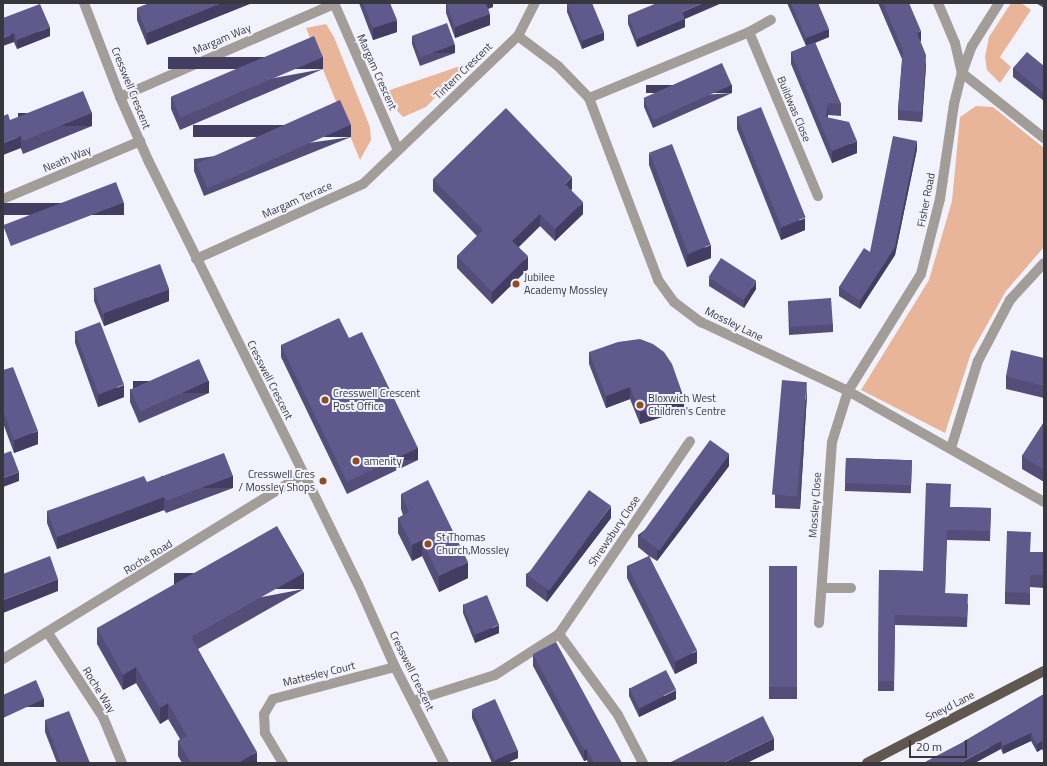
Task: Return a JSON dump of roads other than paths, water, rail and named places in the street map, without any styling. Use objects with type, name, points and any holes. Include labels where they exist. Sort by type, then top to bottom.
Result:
[{"type":"main road","name":"Sneyd Lane","points":[[867,763],[1044,671]]},
{"type":"street","name":"Cresswell Crescent","points":[[84,3],[120,97],[140,141],[196,259],[358,584],[395,667],[444,763]]},
{"type":"street","name":"Margam Way","points":[[120,97],[334,3]]},
{"type":"street","name":"Margam Crescent","points":[[334,3],[398,150]]},
{"type":"street","name":"Tintern Crescent","points":[[398,150],[518,36],[535,3]]},
{"type":"street","points":[[938,3],[955,43],[962,73],[1044,138]]},
{"type":"street","name":"Fisher Road","points":[[848,391],[921,274],[940,199],[954,104],[962,73],[972,46],[998,3]]},
{"type":"street","points":[[589,98],[749,32],[771,20]]},
{"type":"street","name":"Buildwas Close","points":[[749,32],[818,196]]},
{"type":"street","name":"Mossley Lane","points":[[518,36],[558,66],[589,98],[658,280],[674,302],[701,322],[848,391],[1044,502]]},
{"type":"street","name":"Neath Way","points":[[3,199],[140,141]]},
{"type":"street","name":"Margam Terrace","points":[[196,259],[363,184],[398,150]]},
{"type":"street","points":[[951,448],[978,361],[1010,300],[1044,263]]},
{"type":"street","name":"Mossley Close","points":[[819,623],[832,442],[848,391]]},
{"type":"street","name":"Shrewsbury Close","points":[[413,701],[495,675],[559,634],[690,441]]},
{"type":"street","name":"Roche Road","points":[[3,659],[48,633],[304,474]]},
{"type":"street","points":[[822,588],[851,588]]},
{"type":"street","name":"Roche Way","points":[[48,633],[103,717],[122,763]]},
{"type":"street","points":[[559,634],[618,715],[643,763]]},
{"type":"street","name":"Mattesley Court","points":[[283,763],[265,733],[264,714],[273,699],[395,667]]},
{"type":"place","name":"Jubilee Academy Mossley","points":[[516,284]]},
{"type":"place","name":"Cresswell Crescent Post Office","points":[[325,400]]},
{"type":"place","name":"Bloxwich West Children's Centre","points":[[640,405]]},
{"type":"place","name":"amenity","points":[[356,461]]},
{"type":"place","name":"Cresswell Cres / Mossley Shops","points":[[323,481]]},
{"type":"place","name":"St Thomas Church,Mossley","points":[[428,544]]}]
